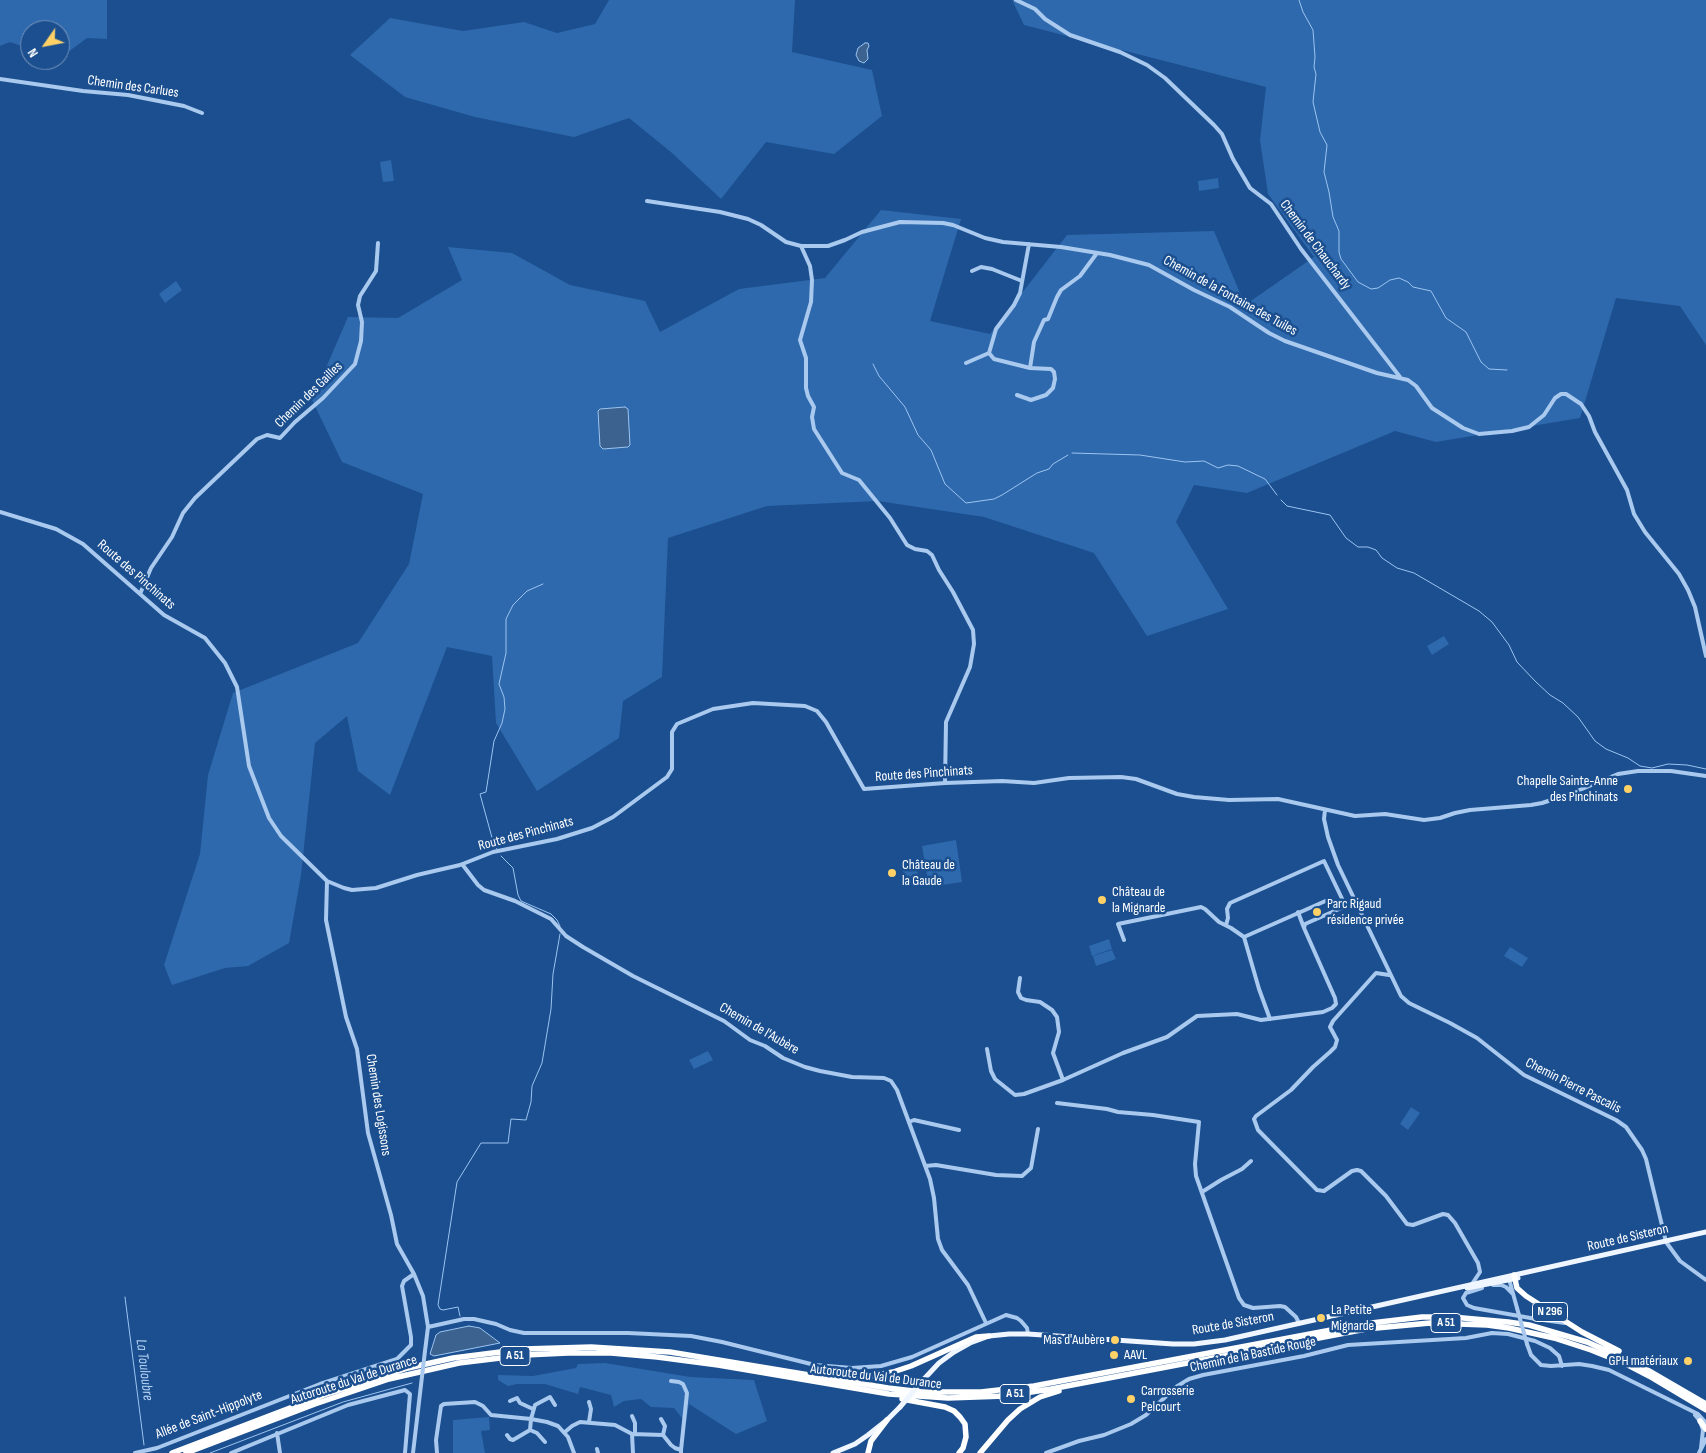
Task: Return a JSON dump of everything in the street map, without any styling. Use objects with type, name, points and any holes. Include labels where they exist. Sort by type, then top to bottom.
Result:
[{"type":"highway","name":"N 296","points":[[1512,1277],[1521,1292],[1569,1324],[1596,1340],[1634,1358],[1706,1404]]},
{"type":"highway","name":"Autoroute du Val de Durance","points":[[172,1453],[355,1384],[408,1368],[454,1358],[524,1349],[557,1347],[624,1348],[691,1355],[922,1392],[981,1392],[1034,1386],[1363,1324],[1392,1320],[1452,1317],[1529,1325],[1587,1342],[1637,1364],[1687,1392]]},
{"type":"highway","name":"Autoroute du Val de Durance","points":[[186,1453],[315,1404],[389,1379],[459,1364],[525,1355],[585,1353],[658,1357],[718,1365],[856,1389],[948,1398],[1005,1396],[1366,1329],[1430,1323],[1488,1325],[1530,1332],[1591,1350],[1649,1376],[1706,1410]]},
{"type":"highway","points":[[691,1355],[718,1357],[838,1376],[872,1376],[911,1366],[976,1337],[989,1336]]},
{"type":"highway","points":[[980,1453],[1015,1413],[1040,1397],[1171,1366]]},
{"type":"highway","points":[[856,1389],[876,1395],[927,1402],[954,1411],[960,1417],[966,1431],[965,1442],[959,1453]]},
{"type":"highway","points":[[868,1453],[871,1441],[887,1420]]},
{"type":"highway","points":[[1703,1422],[1706,1429]]},
{"type":"main road","name":"Route de Sisteron","points":[[1443,1291],[1474,1287],[1554,1266],[1706,1232]]},
{"type":"main road","name":"Route de Sisteron","points":[[833,1453],[854,1444],[887,1420],[939,1363],[970,1343],[989,1336],[1028,1334],[1146,1343],[1194,1344],[1225,1340],[1472,1284],[1512,1277]]},
{"type":"street","name":"Chemin de Chauchardy","points":[[1016,0],[1035,9],[1045,19],[1070,35],[1148,64],[1214,125],[1222,134],[1232,159],[1250,188],[1271,204],[1301,249],[1400,377]]},
{"type":"street","name":"Chemin des Carlues","points":[[0,79],[128,96],[184,106],[202,113]]},
{"type":"street","name":"Chemin de la Fontaine des Tuiles","points":[[646,201],[720,212],[748,219],[761,225],[786,242],[801,246],[828,246],[862,232],[900,222],[942,223],[953,225],[985,238],[1003,242],[1097,253],[1149,265],[1230,307],[1269,333],[1290,343],[1377,373],[1400,377],[1416,386],[1428,405],[1437,412],[1463,428],[1480,434],[1512,431],[1528,427],[1544,415],[1555,398],[1561,394],[1566,394],[1581,404],[1589,416],[1595,432],[1627,490],[1634,514],[1645,532],[1679,574],[1688,590],[1697,613],[1706,656]]},
{"type":"street","name":"Chemin des Gailles","points":[[140,594],[151,568],[172,537],[183,513],[195,498],[257,439],[267,435],[280,438],[294,422],[324,398],[355,364],[361,341],[362,322],[358,305],[360,296],[376,271],[378,243]]},
{"type":"street","points":[[966,363],[989,353],[996,330],[1020,293],[1029,244]]},
{"type":"street","points":[[801,246],[810,266],[812,280],[810,302],[800,340],[806,358],[806,388],[814,407],[812,417],[814,429],[838,469],[845,475],[859,480],[890,518],[907,545],[915,549],[927,551],[932,555],[973,630],[974,644],[970,667],[946,722],[945,783]]},
{"type":"street","points":[[1030,368],[1034,342],[1044,320],[1048,319],[1061,290],[1080,276],[1097,253]]},
{"type":"street","points":[[972,271],[981,267],[992,269],[1022,281]]},
{"type":"street","points":[[989,353],[994,359],[1030,368],[1051,369],[1054,372],[1053,388],[1046,395],[1031,400],[1017,395]]},
{"type":"street","name":"Route des Pinchinats","points":[[0,512],[64,533],[88,549],[164,616],[205,638],[225,663],[237,687],[249,766],[269,818],[281,836],[327,881],[344,888],[366,890],[462,864],[493,852],[571,835],[592,828],[614,817],[668,777],[672,769],[672,738],[674,728],[685,720],[714,709],[753,703],[811,707],[817,711],[826,722],[864,790],[945,783],[1002,781],[1034,783],[1071,778],[1121,777],[1136,779],[1177,794],[1194,797],[1229,800],[1278,799],[1355,816],[1385,814],[1424,820],[1470,810],[1530,805],[1570,794],[1618,774],[1638,771],[1671,771],[1706,776]]},
{"type":"street","name":"Chemin Pierre Pascalis","points":[[1324,810],[1328,837],[1355,902],[1400,996],[1408,1003],[1471,1035],[1524,1075],[1616,1120],[1626,1127],[1646,1159],[1666,1242]]},
{"type":"street","points":[[1226,925],[1228,918],[1227,909],[1230,903],[1324,861],[1346,907]]},
{"type":"street","name":"Chemin de l'Aubère","points":[[462,864],[484,890],[515,901],[551,919],[566,936],[583,947],[633,976],[724,1021],[750,1040],[783,1058],[820,1071],[884,1078],[891,1081],[896,1086],[925,1166],[934,1198],[938,1239],[942,1250],[968,1284],[986,1323]]},
{"type":"street","name":"Chemin des Logissons","points":[[327,881],[326,920],[346,1017],[358,1056],[371,1147],[391,1215],[397,1244],[414,1274],[423,1296],[428,1327],[412,1453]]},
{"type":"street","points":[[1244,937],[1330,899],[1335,911]]},
{"type":"street","points":[[1304,928],[1305,924],[1355,902]]},
{"type":"street","points":[[1124,940],[1118,924],[1194,908],[1205,909],[1215,920],[1244,937],[1250,952],[1251,966],[1270,1019]]},
{"type":"street","points":[[986,1049],[991,1071],[995,1079],[1014,1095],[1035,1091],[1123,1053],[1167,1037],[1197,1016],[1236,1014],[1261,1020],[1323,1012],[1336,1004],[1335,998],[1298,912]]},
{"type":"street","points":[[1389,975],[1376,973],[1333,1021],[1330,1027],[1337,1040],[1330,1052],[1279,1100],[1256,1116],[1254,1119],[1255,1124],[1258,1130],[1317,1190],[1324,1191],[1352,1171],[1358,1170],[1386,1196],[1407,1224],[1413,1225],[1448,1214],[1478,1263],[1480,1272],[1472,1284]]},
{"type":"street","points":[[1020,978],[1018,992],[1021,998],[1040,1002],[1052,1010],[1057,1017],[1060,1025],[1053,1053],[1063,1080]]},
{"type":"street","points":[[1057,1103],[1107,1108],[1118,1112],[1199,1122],[1195,1164],[1196,1176],[1239,1298],[1247,1307],[1280,1306],[1286,1308],[1296,1317],[1299,1323]]},
{"type":"street","points":[[909,1122],[914,1120],[959,1130]]},
{"type":"street","points":[[925,1166],[936,1165],[996,1175],[1022,1176],[1031,1168],[1038,1129]]},
{"type":"street","points":[[1202,1192],[1242,1169],[1251,1161]]},
{"type":"street","points":[[1666,1242],[1680,1261],[1706,1280]]},
{"type":"street","name":"Allée de Saint-Hippolyte","points":[[135,1453],[157,1448],[320,1384],[397,1359],[411,1345],[402,1286],[406,1279],[414,1274]]},
{"type":"street","points":[[1512,1277],[1513,1294],[1527,1344],[1531,1356],[1538,1363],[1548,1366],[1592,1366],[1609,1370],[1680,1406],[1703,1422],[1700,1451]]},
{"type":"street","points":[[1513,1294],[1506,1287],[1497,1285],[1469,1291],[1463,1298],[1467,1305],[1474,1308],[1569,1324]]},
{"type":"street","points":[[428,1327],[464,1319],[474,1319],[524,1333],[628,1333],[691,1336],[815,1364],[852,1368],[881,1366],[912,1357],[999,1317],[1011,1315],[1022,1321],[1027,1328],[1028,1334]]},
{"type":"street","name":"Chemin de la Bastide Rouge","points":[[1046,1453],[1079,1441],[1104,1436],[1131,1424],[1146,1415],[1189,1379],[1304,1356],[1348,1345],[1466,1338],[1492,1333],[1508,1334],[1550,1348],[1559,1356],[1562,1366]]},
{"type":"street","points":[[662,1419],[665,1426],[663,1435],[671,1446],[681,1451],[687,1393],[683,1384],[671,1381]]},
{"type":"street","points":[[231,1453],[348,1405],[405,1390],[410,1394],[405,1453]]},
{"type":"street","points":[[530,1430],[535,1405],[550,1396],[555,1405]]},
{"type":"street","points":[[510,1401],[517,1398],[520,1403],[533,1409]]},
{"type":"street","points":[[436,1453],[441,1406],[444,1404],[475,1402],[491,1415],[531,1419],[560,1427],[566,1432],[574,1453]]},
{"type":"street","points":[[589,1402],[591,1409],[589,1422]]},
{"type":"street","points":[[632,1416],[635,1424],[632,1453]]},
{"type":"street","points":[[566,1432],[575,1424],[589,1422],[619,1426],[634,1434],[663,1435]]},
{"type":"street","points":[[508,1435],[513,1440],[530,1430]]},
{"type":"street","points":[[530,1430],[537,1433],[545,1442]]},
{"type":"street","points":[[277,1433],[280,1453]]},
{"type":"street","points":[[1700,1451],[1706,1439]]},
{"type":"shaded area","points":[[0,0],[107,0],[107,39],[87,38],[70,51],[70,20],[20,20],[20,46],[10,42],[0,46]]},
{"type":"shaded area","points":[[609,0],[795,0],[792,52],[872,70],[882,116],[834,154],[766,142],[721,199],[672,153],[629,118],[574,137],[475,117],[405,97],[350,55],[390,18],[463,31],[524,22],[557,33],[595,24]]},
{"type":"shaded area","points":[[1012,0],[1706,0],[1706,345],[1680,306],[1616,298],[1580,418],[1436,442],[1395,431],[1247,493],[1194,485],[1176,522],[1228,609],[1147,636],[1094,553],[984,517],[878,501],[767,506],[668,538],[662,677],[623,701],[619,738],[537,791],[496,723],[492,656],[447,647],[390,795],[358,771],[347,716],[315,743],[301,875],[289,943],[248,966],[225,968],[172,985],[164,965],[200,854],[208,775],[233,693],[358,643],[409,564],[423,494],[342,462],[312,400],[348,317],[398,318],[462,280],[448,247],[512,253],[570,285],[645,301],[660,332],[739,289],[825,278],[881,210],[961,219],[930,321],[990,334],[1067,235],[1214,231],[1245,305],[1314,257],[1268,194],[1260,140],[1266,87],[1024,25]]},
{"type":"shaded area","points":[[868,43],[869,46],[867,50],[868,59],[864,63],[859,61],[856,55],[858,48]]},
{"type":"shaded area","points":[[391,160],[394,181],[383,182],[380,162]]},
{"type":"shaded area","points":[[1218,178],[1219,188],[1199,191],[1198,181]]},
{"type":"shaded area","points":[[176,281],[182,290],[165,303],[159,294]]},
{"type":"shaded area","points":[[625,407],[628,409],[630,445],[628,447],[603,449],[600,446],[598,411],[600,409]]},
{"type":"shaded area","points":[[1444,636],[1449,644],[1432,655],[1427,646]]},
{"type":"shaded area","points":[[956,840],[962,882],[929,887],[922,846]]},
{"type":"shaded area","points":[[915,862],[918,875],[904,878],[902,864]]},
{"type":"shaded area","points":[[1109,939],[1112,949],[1092,956],[1089,946]]},
{"type":"shaded area","points":[[1510,947],[1528,958],[1522,967],[1504,956]]},
{"type":"shaded area","points":[[1112,950],[1116,959],[1096,966],[1093,956]]},
{"type":"shaded area","points":[[708,1051],[713,1060],[694,1069],[689,1060]]},
{"type":"shaded area","points":[[1411,1107],[1420,1113],[1408,1130],[1400,1124]]},
{"type":"shaded area","points":[[469,1326],[480,1328],[500,1343],[434,1356],[430,1354],[436,1335],[440,1332]]},
{"type":"shaded area","points":[[605,1363],[690,1377],[754,1380],[767,1421],[736,1434],[689,1404],[686,1423],[674,1408],[651,1407],[641,1399],[624,1401],[614,1407],[611,1395],[580,1387],[578,1394],[545,1384],[517,1384],[508,1386],[498,1380],[498,1375],[533,1376],[576,1368],[578,1364]]},
{"type":"shaded area","points":[[489,1417],[490,1430],[481,1431],[485,1453],[453,1453],[453,1420]]},
{"type":"waterway","points":[[1299,0],[1313,30],[1314,67],[1316,74],[1313,102],[1320,132],[1327,145],[1324,172],[1333,217],[1339,231],[1341,259],[1358,282],[1371,289],[1378,288],[1390,280],[1399,278],[1408,282],[1413,287],[1431,291],[1446,318],[1466,332],[1481,362],[1489,369],[1507,370]]},
{"type":"waterway","points":[[873,364],[879,376],[905,407],[918,435],[931,450],[945,484],[966,503],[994,499],[1037,473],[1049,469],[1053,464],[1068,455]]},
{"type":"waterway","points":[[1072,453],[1140,455],[1185,462],[1204,461],[1218,468],[1228,465],[1238,466],[1265,479],[1277,495]]},
{"type":"waterway","points":[[1281,500],[1287,506],[1330,515],[1346,538],[1358,547],[1368,547],[1376,550],[1382,558],[1397,568],[1414,573],[1479,611],[1492,622],[1509,645],[1517,662],[1550,695],[1563,703],[1578,717],[1595,741],[1606,749],[1628,758],[1640,766],[1652,768],[1668,764],[1706,769]]},
{"type":"waterway","points":[[497,849],[494,845],[480,794],[486,792],[494,741],[502,723],[505,709],[504,697],[499,684],[506,653],[506,619],[513,605],[527,591],[543,584]]},
{"type":"waterway","points":[[501,856],[513,868],[518,895],[521,901],[551,914],[560,926]]},
{"type":"waterway","points":[[460,1316],[458,1307],[443,1310],[438,1305],[457,1182],[481,1143],[508,1143],[511,1119],[526,1120],[531,1102],[532,1086],[542,1063],[560,934]]},
{"type":"waterway","name":"La Touloubre","points":[[125,1297],[144,1445]]},
{"type":"waterway","points":[[210,1453],[343,1402],[412,1383]]},
{"type":"place","name":"Chapelle Sainte-Anne des Pinchinats","points":[[1628,789]]},
{"type":"place","name":"Château de la Gaude","points":[[892,873]]},
{"type":"place","name":"Château de la Mignarde","points":[[1102,900]]},
{"type":"place","name":"Parc Rigaud résidence privée","points":[[1317,912]]},
{"type":"place","name":"La Petite Mignarde","points":[[1321,1318]]},
{"type":"place","name":"Mas d'Aubère","points":[[1115,1340]]},
{"type":"place","name":"AAVL","points":[[1114,1355]]},
{"type":"place","name":"GPH matériaux","points":[[1688,1361]]},
{"type":"place","name":"Carrosserie Pelcourt","points":[[1131,1399]]}]
